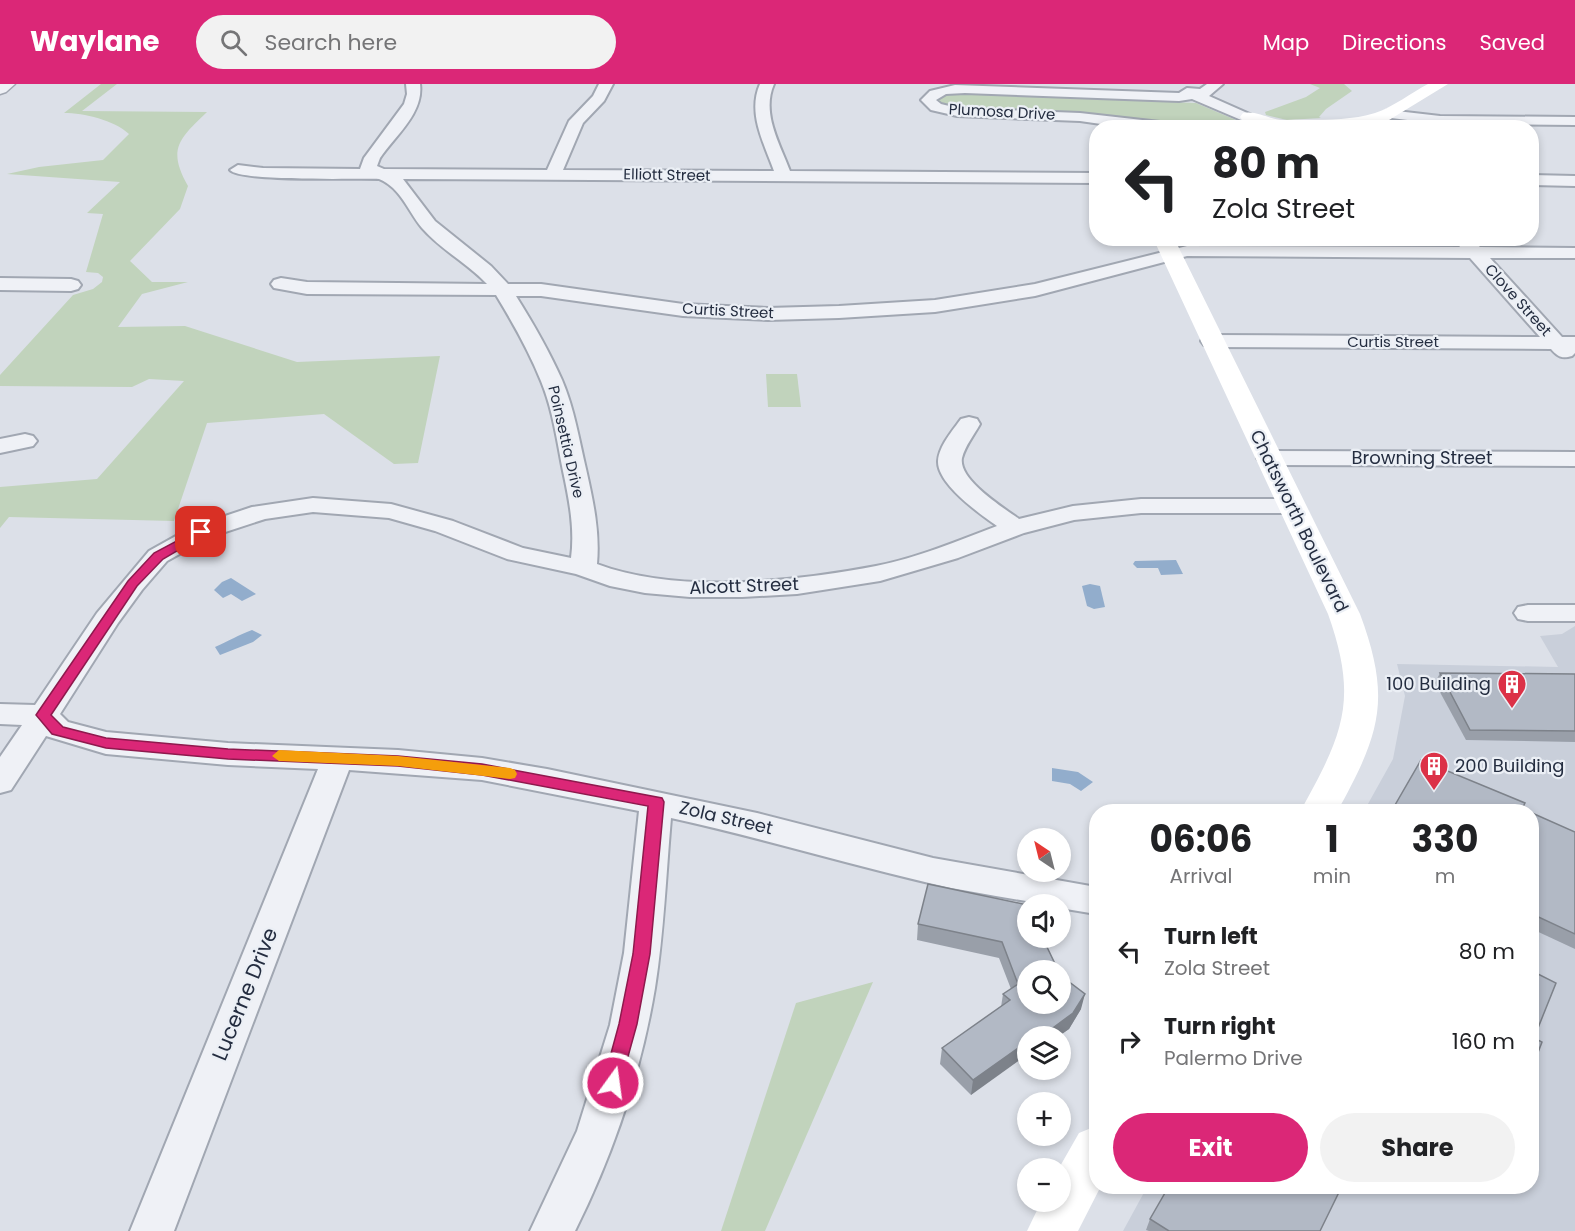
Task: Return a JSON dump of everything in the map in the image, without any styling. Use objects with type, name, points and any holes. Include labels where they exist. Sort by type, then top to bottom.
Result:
[{"type":"main road","points":[[1364,120],[1388,114],[1440,84]]},
{"type":"main road","points":[[1249,117],[1260,120]]},
{"type":"main road","name":"Chatsworth Boulevard","points":[[1167,246],[1349,627],[1360,663],[1362,676],[1360,718],[1354,742],[1344,767],[1323,804]]},
{"type":"main road","points":[[1052,1231],[1089,1162]]},
{"type":"street","points":[[0,88],[7,84]]},
{"type":"street","points":[[381,174],[367,166],[414,101],[416,90],[413,84]]},
{"type":"street","points":[[553,174],[576,121],[599,98],[606,84]]},
{"type":"street","points":[[767,84],[761,96],[763,120],[784,176]]},
{"type":"street","points":[[1166,84],[1256,120]]},
{"type":"street","points":[[1196,95],[1208,92],[1216,84]]},
{"type":"street","name":"Plumosa Drive","points":[[1104,120],[957,112],[938,108],[928,100],[940,92],[965,88],[1165,97],[1196,95]]},
{"type":"street","points":[[1388,114],[1440,120]]},
{"type":"street","points":[[1539,121],[1575,121]]},
{"type":"street","name":"Elliott Street","points":[[238,170],[263,173],[1089,178]]},
{"type":"street","name":"Poinsettia Drive","points":[[381,174],[399,182],[429,225],[484,270],[502,289],[542,359],[560,405],[580,495],[585,543],[584,568]]},
{"type":"street","points":[[1539,180],[1575,181]]},
{"type":"street","name":"Curtis Street","points":[[281,284],[307,288],[546,290],[684,310],[768,314],[839,312],[935,306],[1025,291],[1068,282],[1167,246],[1194,250],[1413,246]]},
{"type":"street","name":"Clove Street","points":[[1469,246],[1566,343],[1575,362]]},
{"type":"street","name":"Curtis Street","points":[[1481,246],[1575,253]]},
{"type":"street","points":[[0,284],[71,285]]},
{"type":"street","name":"Curtis Street","points":[[1211,340],[1566,343]]},
{"type":"street","points":[[969,424],[951,456],[952,471],[965,488],[1015,528]]},
{"type":"street","points":[[0,446],[25,441]]},
{"type":"street","name":"Browning Street","points":[[1269,458],[1575,459]]},
{"type":"street","name":"Alcott Street","points":[[0,782],[133,584],[158,556],[201,532],[261,512],[313,505],[390,510],[414,516],[516,554],[584,568],[610,578],[645,585],[679,588],[742,589],[797,586],[891,571],[949,553],[1015,528],[1073,513],[1108,508],[1291,506]]},
{"type":"street","points":[[1528,613],[1575,613]]},
{"type":"street","points":[[0,714],[43,715]]},
{"type":"street","name":"Zola Street","points":[[43,715],[58,730],[106,743],[228,754],[338,758],[482,769],[656,802],[757,825],[857,853],[933,871],[1089,900]]},
{"type":"street","name":"Lucerne Drive","points":[[152,1231],[338,758]]},
{"type":"street","points":[[552,1231],[574,1192],[608,1103],[628,1024],[642,954],[656,802]]},
{"type":"shaded area","points":[[1575,626],[1575,1231],[1123,1231],[1143,1194],[1539,1194],[1539,804],[1368,804],[1393,759],[1405,696],[1397,664],[1558,667],[1540,636],[1562,634]]},
{"type":"green space","points":[[101,84],[117,84],[82,111],[207,112],[189,130],[179,145],[178,163],[188,186],[180,209],[130,261],[152,282],[188,282],[142,294],[118,327],[185,326],[297,362],[440,356],[418,463],[394,464],[324,414],[207,423],[174,521],[9,517],[0,528],[0,487],[97,479],[184,381],[149,379],[132,387],[0,386],[0,375],[73,295],[93,289],[102,282],[103,277],[98,273],[86,272],[103,214],[87,213],[120,182],[7,174],[39,167],[103,160],[129,134],[98,118],[64,113]]},
{"type":"green space","points":[[1310,84],[1344,84],[1352,91],[1326,109],[1319,117],[1321,118],[1287,120],[1266,115],[1265,112],[1306,97],[1320,88]]},
{"type":"green space","points":[[951,92],[1196,103],[1236,120],[1132,120],[1098,115],[962,110],[944,106],[938,102],[936,100],[941,95]]},
{"type":"green space","points":[[766,374],[797,374],[801,407],[768,407]]},
{"type":"green space","points":[[873,982],[765,1231],[721,1231],[796,1003]]},
{"type":"water","points":[[1176,560],[1183,574],[1161,575],[1158,568],[1137,568],[1133,564],[1135,561]]},
{"type":"water","points":[[231,578],[256,594],[242,601],[231,594],[223,598],[214,590],[222,582]]},
{"type":"water","points":[[1090,584],[1100,586],[1105,607],[1094,609],[1087,606],[1082,586]]},
{"type":"water","points":[[252,630],[262,635],[253,642],[220,655],[215,647],[242,634]]},
{"type":"water","points":[[1052,768],[1078,772],[1093,782],[1081,791],[1070,784],[1052,781]]},
{"type":"building","name":"100 Building","points":[[1440,673],[1575,674],[1575,731],[1470,730]]},
{"type":"building","points":[[1421,760],[1525,803],[1524,804],[1396,804]]},
{"type":"building","points":[[1539,816],[1575,832],[1575,934],[1539,917]]},
{"type":"building","points":[[928,884],[1017,903],[1017,948],[1047,948],[1053,960],[1017,960],[1017,981],[1002,942],[918,924]]},
{"type":"building","points":[[1539,974],[1556,983],[1539,1026]]},
{"type":"building","points":[[1071,983],[1085,994],[1073,1013],[1055,1026],[1017,1026],[1017,1049],[973,1080],[942,1048],[1010,1000],[1003,994],[1017,985],[1017,1014],[1071,1014]]},
{"type":"building","points":[[1164,1194],[1338,1194],[1320,1231],[1169,1231],[1150,1219]]},
{"type":"slow traffic","points":[[279,756],[398,761],[510,774]]},
{"type":"place","name":"100 Building","points":[[1512,710]]},
{"type":"place","name":"200 Building","points":[[1434,792]]},
{"type":"route","points":[[201,532],[158,556],[133,584],[43,715],[58,730],[106,743],[228,754],[398,761],[482,769],[656,802],[642,954],[613,1083]]}]
